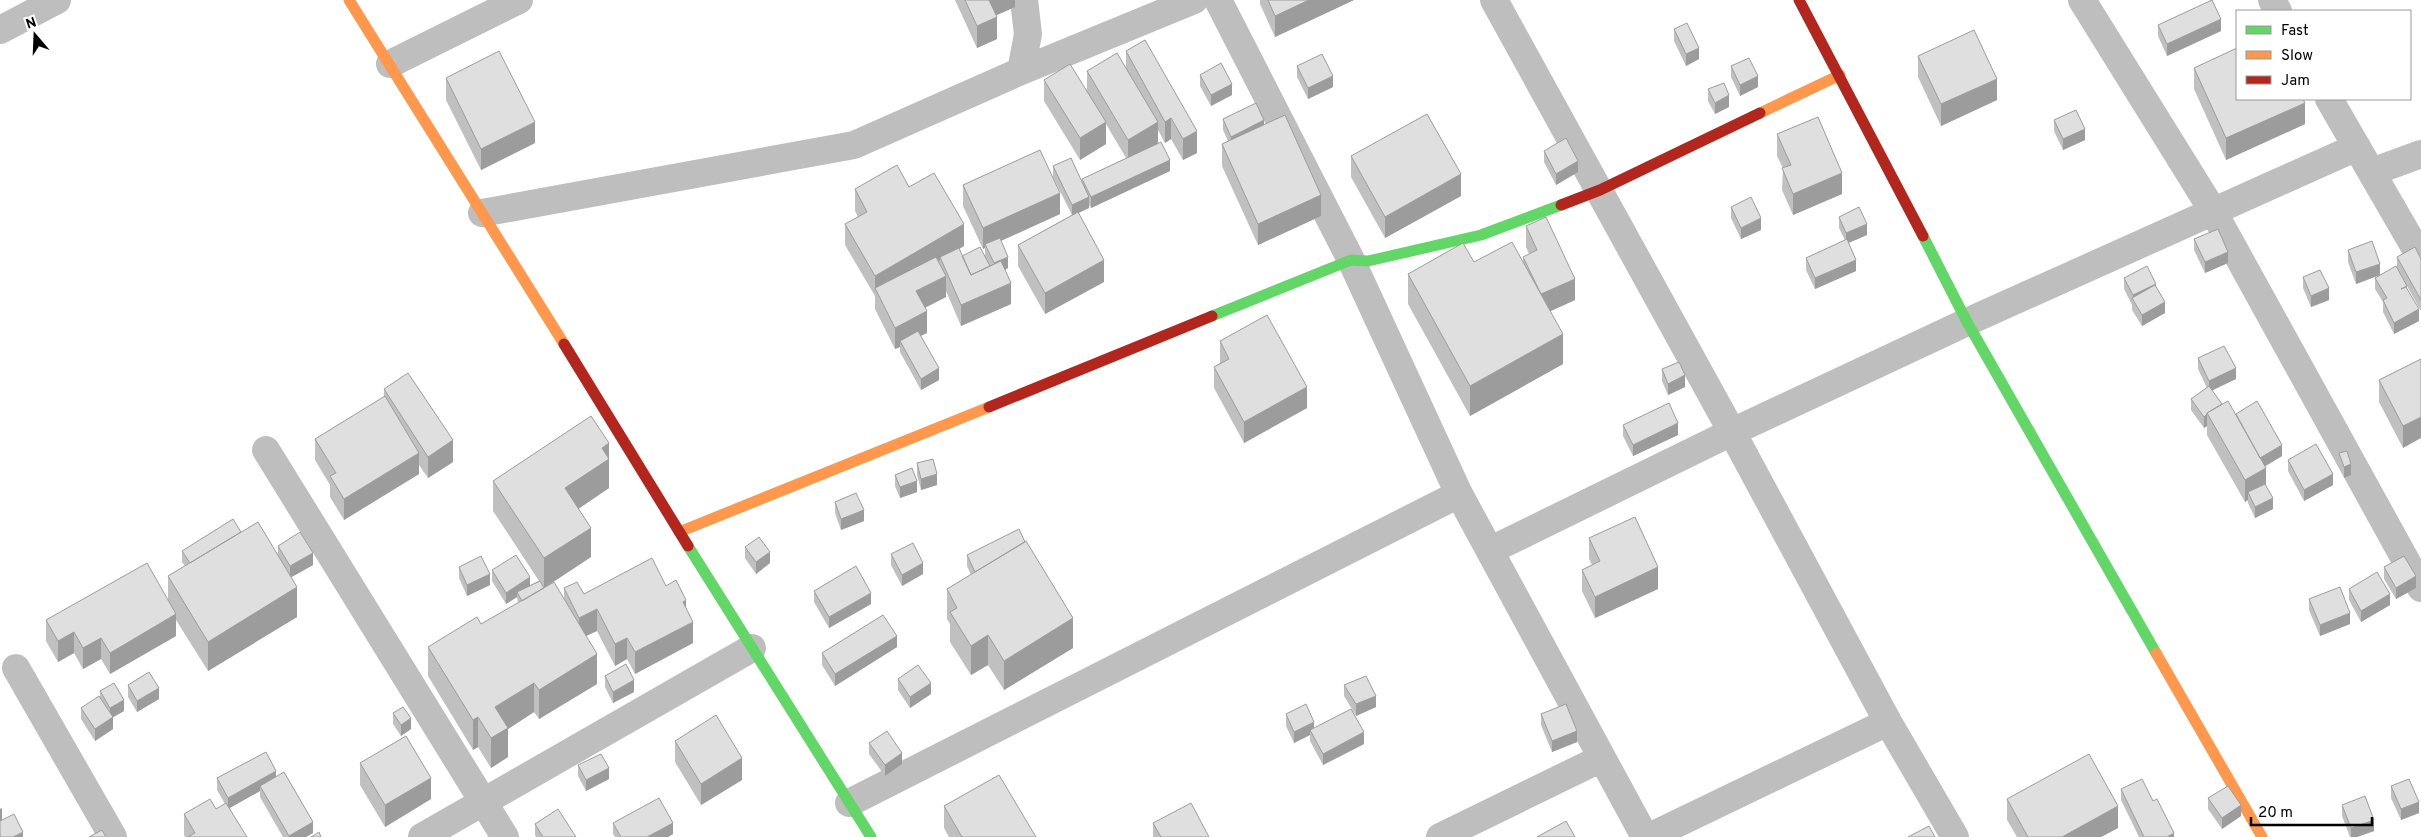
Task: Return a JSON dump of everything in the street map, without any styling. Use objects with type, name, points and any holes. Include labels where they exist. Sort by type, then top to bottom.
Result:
[{"type":"street","points":[[0,30],[57,0]]},
{"type":"street","points":[[349,0],[512,257],[679,532],[871,837]]},
{"type":"street","points":[[390,64],[519,0]]},
{"type":"street","points":[[1022,71],[1028,34],[1024,0]]},
{"type":"street","points":[[482,212],[854,145],[1022,71],[1194,0]]},
{"type":"street","points":[[1218,0],[1352,260],[1459,494],[1645,837]]},
{"type":"street","points":[[1494,0],[1600,190],[1888,722],[1955,837]]},
{"type":"street","points":[[1799,0],[1840,75],[1967,322],[2262,837]]},
{"type":"street","points":[[2082,0],[2213,211],[2421,588]]},
{"type":"street","points":[[679,532],[1352,260],[1368,261],[1481,235],[1600,190],[1840,75]]},
{"type":"street","points":[[2331,100],[2421,258]]},
{"type":"street","points":[[1491,550],[1732,432],[1967,322],[2357,147]]},
{"type":"street","points":[[2372,172],[2421,154]]},
{"type":"street","points":[[266,450],[505,837]]},
{"type":"street","points":[[849,803],[1459,494]]},
{"type":"street","points":[[422,837],[752,648]]},
{"type":"street","points":[[16,668],[113,837]]},
{"type":"street","points":[[1649,837],[1888,722]]},
{"type":"street","points":[[1440,837],[1602,758]]},
{"type":"building","points":[[965,0],[989,0],[997,17],[977,26]]},
{"type":"building","points":[[1268,0],[1309,0],[1275,16]]},
{"type":"building","points":[[2212,0],[2221,19],[2167,44],[2158,25]]},
{"type":"building","points":[[1687,23],[1699,48],[1686,54],[1674,29]]},
{"type":"building","points":[[1974,30],[1997,79],[1941,104],[1918,56]]},
{"type":"building","points":[[1145,40],[1197,131],[1183,139],[1171,118],[1165,122],[1126,51]]},
{"type":"building","points":[[2236,48],[2236,100],[2304,100],[2305,103],[2226,138],[2194,68]]},
{"type":"building","points":[[499,51],[535,122],[481,149],[446,78]]},
{"type":"building","points":[[1117,53],[1158,122],[1128,140],[1087,71]]},
{"type":"building","points":[[1322,54],[1333,76],[1308,88],[1297,66]]},
{"type":"building","points":[[1749,58],[1758,76],[1740,85],[1731,66]]},
{"type":"building","points":[[1221,63],[1232,84],[1211,95],[1200,75]]},
{"type":"building","points":[[1070,64],[1106,122],[1080,138],[1044,80]]},
{"type":"building","points":[[1724,83],[1729,95],[1715,103],[1708,89]]},
{"type":"building","points":[[1256,103],[1264,120],[1231,137],[1223,119]]},
{"type":"building","points":[[2076,110],[2085,129],[2063,139],[2054,120]]},
{"type":"building","points":[[1427,114],[1461,174],[1385,217],[1351,156]]},
{"type":"building","points":[[1285,115],[1321,195],[1258,224],[1222,144]]},
{"type":"building","points":[[1818,117],[1842,173],[1793,194],[1782,168],[1791,165],[1777,134]]},
{"type":"building","points":[[1566,138],[1578,161],[1556,174],[1544,151]]},
{"type":"building","points":[[1161,142],[1170,160],[1091,197],[1082,179]]},
{"type":"building","points":[[1040,150],[1060,193],[983,228],[963,185]]},
{"type":"building","points":[[1071,158],[1089,197],[1072,205],[1053,166]]},
{"type":"building","points":[[897,165],[909,187],[934,173],[964,224],[875,276],[845,224],[867,212],[855,189]]},
{"type":"building","points":[[1751,197],[1761,218],[1741,228],[1731,207]]},
{"type":"building","points":[[1859,207],[1867,224],[1846,233],[1839,217]]},
{"type":"building","points":[[1078,212],[1104,260],[1045,293],[1018,245]]},
{"type":"building","points":[[1546,217],[1575,279],[1541,294],[1523,257],[1537,250],[1526,226]]},
{"type":"building","points":[[2218,229],[2228,252],[2205,262],[2194,239]]},
{"type":"building","points":[[1000,238],[1008,257],[994,263],[985,244]]},
{"type":"building","points":[[1847,239],[1856,260],[1815,278],[1806,258]]},
{"type":"building","points":[[2372,241],[2380,264],[2356,272],[2348,250]]},
{"type":"building","points":[[1512,242],[1563,334],[1470,386],[1408,274],[1463,243],[1474,262]]},
{"type":"building","points":[[980,247],[990,266],[971,275],[962,256]]},
{"type":"building","points":[[2415,247],[2421,259],[2421,300],[2397,257]]},
{"type":"building","points":[[959,248],[971,275],[1001,261],[1011,283],[961,305],[940,257]]},
{"type":"building","points":[[936,257],[946,276],[916,291],[927,311],[895,328],[875,288]]},
{"type":"building","points":[[2147,266],[2156,284],[2133,295],[2124,278]]},
{"type":"building","points":[[2396,266],[2407,286],[2401,289],[2406,287],[2419,309],[2394,323],[2383,300],[2387,298],[2375,278]]},
{"type":"building","points":[[2320,270],[2329,288],[2311,296],[2303,277]]},
{"type":"building","points":[[2155,285],[2165,302],[2142,315],[2132,298]]},
{"type":"building","points":[[1267,315],[1307,387],[1244,422],[1214,367],[1229,359],[1220,341]]},
{"type":"building","points":[[918,331],[939,368],[921,379],[900,341]]},
{"type":"building","points":[[2224,346],[2236,368],[2209,381],[2198,358]]},
{"type":"building","points":[[2421,359],[2421,417],[2403,426],[2379,380]]},
{"type":"building","points":[[1679,362],[1685,375],[1668,384],[1662,369]]},
{"type":"building","points":[[408,373],[453,440],[428,457],[384,389]]},
{"type":"building","points":[[2209,386],[2222,404],[2204,417],[2191,399]]},
{"type":"building","points":[[385,396],[419,453],[344,499],[330,476],[336,473],[315,439]]},
{"type":"building","points":[[2228,401],[2266,468],[2245,480],[2207,413]]},
{"type":"building","points":[[2257,401],[2282,445],[2260,458],[2236,414]]},
{"type":"building","points":[[1669,403],[1678,423],[1633,445],[1623,425]]},
{"type":"building","points":[[591,416],[609,443],[602,448],[609,459],[565,488],[591,528],[544,558],[493,481]]},
{"type":"building","points":[[2316,444],[2333,474],[2304,490],[2288,460]]},
{"type":"building","points":[[2347,451],[2351,464],[2344,467],[2339,453]]},
{"type":"building","points":[[933,459],[937,474],[921,479],[917,463]]},
{"type":"building","points":[[912,468],[917,481],[900,487],[895,475]]},
{"type":"building","points":[[2265,484],[2273,498],[2255,507],[2248,492]]},
{"type":"building","points":[[856,493],[864,510],[841,519],[835,502]]},
{"type":"building","points":[[1635,517],[1658,567],[1595,597],[1582,570],[1600,561],[1589,538]]},
{"type":"building","points":[[233,519],[241,532],[190,563],[182,551]]},
{"type":"building","points":[[258,522],[297,587],[208,642],[168,576]]},
{"type":"building","points":[[1019,529],[1025,542],[975,572],[967,555]]},
{"type":"building","points":[[300,532],[313,553],[290,566],[278,546]]},
{"type":"building","points":[[759,537],[770,552],[756,562],[745,547]]},
{"type":"building","points":[[1026,541],[1073,618],[1004,661],[988,635],[971,646],[950,612],[957,608],[947,589]]},
{"type":"building","points":[[913,543],[923,563],[902,575],[891,554]]},
{"type":"building","points":[[516,555],[530,577],[506,593],[492,570]]},
{"type":"building","points":[[481,556],[490,574],[467,585],[459,567]]},
{"type":"building","points":[[2404,556],[2416,576],[2396,588],[2384,567]]},
{"type":"building","points":[[652,558],[666,586],[676,580],[686,600],[683,602],[693,622],[635,652],[627,638],[615,644],[597,609],[579,618],[564,588],[577,582],[584,594]]},
{"type":"building","points":[[147,563],[176,614],[110,653],[101,638],[83,648],[74,632],[58,641],[46,620]]},
{"type":"building","points":[[856,566],[871,593],[829,617],[814,591]]},
{"type":"building","points":[[2377,572],[2390,594],[2361,611],[2349,589]]},
{"type":"building","points":[[540,581],[544,588],[522,601],[517,592]]},
{"type":"building","points":[[554,582],[597,654],[539,690],[534,683],[495,707],[508,728],[491,738],[478,717],[473,720],[428,647],[477,617],[481,624]]},
{"type":"building","points":[[2340,587],[2350,613],[2320,625],[2309,599]]},
{"type":"building","points":[[883,615],[897,636],[835,674],[822,653]]},
{"type":"building","points":[[626,664],[634,680],[613,692],[605,676]]},
{"type":"building","points":[[918,665],[931,683],[910,697],[898,679]]},
{"type":"building","points":[[149,672],[159,688],[137,701],[128,685]]},
{"type":"building","points":[[1366,676],[1376,696],[1356,704],[1344,685]]},
{"type":"building","points":[[114,683],[124,700],[110,708],[100,691]]},
{"type":"building","points":[[99,696],[113,717],[95,729],[81,708]]},
{"type":"building","points":[[1306,704],[1314,722],[1294,732],[1286,714]]},
{"type":"building","points":[[1566,704],[1577,731],[1552,741],[1541,714]]},
{"type":"building","points":[[403,707],[411,718],[401,725],[393,713]]},
{"type":"building","points":[[1351,709],[1364,732],[1323,754],[1310,730]]},
{"type":"building","points":[[716,715],[742,758],[701,784],[675,741]]},
{"type":"building","points":[[887,731],[902,753],[885,765],[869,743]]},
{"type":"building","points":[[406,736],[431,778],[385,805],[360,763]]},
{"type":"building","points":[[266,752],[276,771],[228,798],[217,778]]},
{"type":"building","points":[[601,754],[609,768],[586,780],[578,765]]},
{"type":"building","points":[[2089,754],[2118,806],[2062,837],[2028,837],[2007,799]]},
{"type":"building","points":[[284,772],[313,822],[289,836],[260,786]]},
{"type":"building","points":[[999,775],[1036,837],[962,837],[944,806]]},
{"type":"building","points":[[2142,779],[2153,801],[2157,799],[2174,833],[2167,837],[2144,837],[2121,789]]},
{"type":"building","points":[[2409,779],[2419,802],[2401,809],[2391,786]]},
{"type":"building","points":[[2228,786],[2241,805],[2222,818],[2208,798]]},
{"type":"building","points":[[2365,796],[2374,820],[2351,828],[2342,805]]},
{"type":"building","points":[[659,798],[673,823],[647,837],[621,837],[613,823]]},
{"type":"building","points":[[210,799],[216,809],[226,803],[247,837],[188,837],[195,833],[184,814]]},
{"type":"building","points":[[1191,803],[1209,837],[1161,837],[1153,823]]},
{"type":"building","points":[[558,809],[576,837],[543,837],[535,824]]},
{"type":"building","points":[[14,814],[23,832],[13,837],[0,837],[0,821]]},
{"type":"building","points":[[1566,821],[1575,837],[1537,837]]},
{"type":"building","points":[[1929,826],[1935,837],[1908,837]]},
{"type":"building","points":[[102,830],[106,837],[89,837]]},
{"type":"building","points":[[319,832],[321,837],[311,837]]},
{"type":"traffic: fast","points":[[1212,316],[1351,260],[1368,261],[1481,235],[1561,205]]},
{"type":"traffic: fast","points":[[1923,236],[1967,322],[2156,653]]},
{"type":"traffic: fast","points":[[688,546],[871,837]]},
{"type":"traffic: slow","points":[[349,0],[564,344]]},
{"type":"traffic: slow","points":[[1760,113],[1840,75]]},
{"type":"traffic: slow","points":[[679,532],[989,407]]},
{"type":"traffic: slow","points":[[2156,653],[2262,837]]},
{"type":"traffic: jam","points":[[1799,0],[1923,236]]},
{"type":"traffic: jam","points":[[1561,205],[1600,190],[1760,113]]},
{"type":"traffic: jam","points":[[989,407],[1212,316]]},
{"type":"traffic: jam","points":[[564,344],[688,546]]}]
